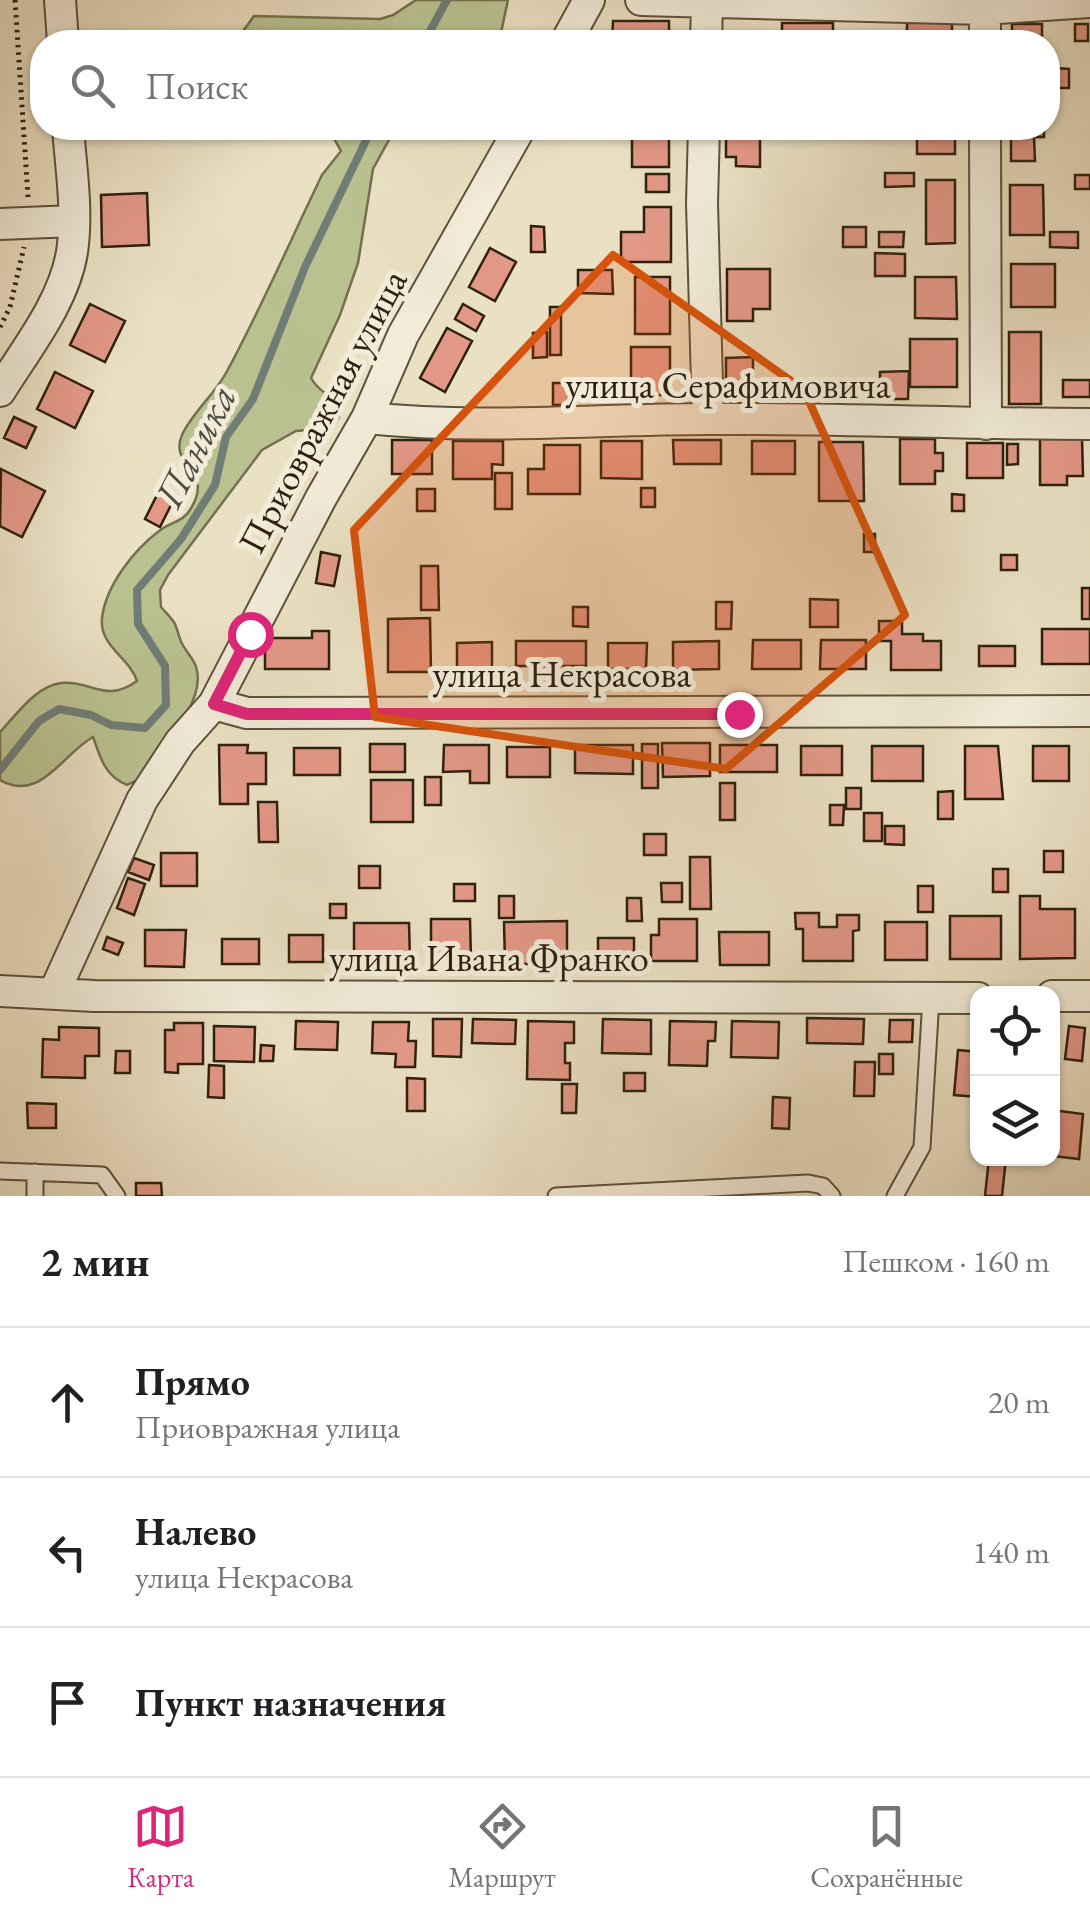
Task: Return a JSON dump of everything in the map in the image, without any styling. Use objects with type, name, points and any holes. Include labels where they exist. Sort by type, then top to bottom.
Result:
[{"type":"street","points":[[60,0],[62,30]]},
{"type":"street","points":[[573,30],[589,0]]},
{"type":"street","points":[[641,0],[985,9],[1090,2]]},
{"type":"street","points":[[706,30],[707,4]]},
{"type":"street","points":[[985,9],[985,30]]},
{"type":"street","points":[[0,390],[57,298],[72,256],[69,140]]},
{"type":"street","name":"Приовражная улица","points":[[54,994],[142,800],[180,742],[214,704],[367,418],[403,336],[513,140]]},
{"type":"street","points":[[704,140],[708,419]]},
{"type":"street","points":[[985,140],[986,424]]},
{"type":"street","points":[[15,224],[74,220]]},
{"type":"street","name":"улица Серафимовича","points":[[367,418],[430,424],[518,425],[708,419],[1090,424]]},
{"type":"street","name":"улица Некрасова","points":[[214,704],[247,714],[1090,711]]},
{"type":"street","name":"улица Ивана Франко","points":[[0,991],[970,998]]},
{"type":"street","points":[[1060,996],[1090,996]]},
{"type":"lane","points":[[894,1196],[922,1147],[931,998]]},
{"type":"lane","points":[[0,1172],[102,1175],[117,1196]]},
{"type":"lane","points":[[35,1172],[36,1196]]},
{"type":"lane","points":[[556,1196],[808,1183],[824,1186],[832,1196]]},
{"type":"path","points":[[0,327],[10,306],[15,224],[15,0]]},
{"type":"highlighted area","points":[[613,255],[804,390],[905,615],[726,769],[375,717],[354,530]]},
{"type":"green space","points":[[416,0],[508,0],[502,30],[244,30],[254,16],[380,19]]},
{"type":"green space","points":[[335,140],[389,140],[373,169],[358,263],[340,315],[311,378],[341,412],[331,428],[296,431],[262,450],[160,590],[161,607],[175,624],[181,643],[195,663],[198,680],[189,710],[140,779],[127,785],[105,766],[93,737],[39,781],[14,785],[0,780],[0,732],[35,695],[61,683],[116,691],[137,681],[102,628],[109,593],[140,548],[187,514],[197,497],[195,477],[181,455],[182,435],[226,373],[322,175],[341,151]]},
{"type":"building","points":[[613,21],[669,21],[669,30],[613,30]]},
{"type":"building","points":[[952,22],[952,30],[907,30],[907,23]]},
{"type":"building","points":[[782,23],[833,23],[833,30],[782,30]]},
{"type":"building","points":[[1012,24],[1042,24],[1042,30],[1012,30]]},
{"type":"building","points":[[1075,24],[1088,24],[1088,41],[1075,41]]},
{"type":"building","points":[[1060,68],[1069,69],[1069,88],[1060,88]]},
{"type":"building","points":[[632,140],[669,140],[669,167],[632,167]]},
{"type":"building","points":[[726,140],[760,140],[760,167],[736,166],[736,157],[726,157]]},
{"type":"building","points":[[917,140],[955,140],[955,154],[917,154]]},
{"type":"building","points":[[1011,140],[1034,140],[1035,161],[1011,161]]},
{"type":"building","points":[[885,173],[914,173],[914,186],[885,187]]},
{"type":"building","points":[[646,174],[669,174],[669,192],[646,192]]},
{"type":"building","points":[[1075,175],[1090,175],[1090,189],[1075,189]]},
{"type":"building","points":[[926,180],[955,180],[955,243],[926,244]]},
{"type":"building","points":[[1010,185],[1043,185],[1044,235],[1010,235]]},
{"type":"building","points":[[147,193],[149,245],[102,247],[101,195]]},
{"type":"building","points":[[644,207],[671,207],[671,262],[621,262],[621,232],[644,232]]},
{"type":"building","points":[[531,226],[544,227],[545,252],[531,252]]},
{"type":"building","points":[[843,227],[866,227],[866,247],[843,247]]},
{"type":"building","points":[[879,232],[904,232],[903,247],[879,247]]},
{"type":"building","points":[[1050,232],[1078,232],[1078,248],[1050,247]]},
{"type":"building","points":[[490,248],[516,262],[495,301],[469,287]]},
{"type":"building","points":[[875,253],[905,254],[905,276],[875,276]]},
{"type":"building","points":[[1011,264],[1055,264],[1055,307],[1011,307]]},
{"type":"building","points":[[727,269],[770,269],[770,309],[753,309],[753,321],[727,321]]},
{"type":"building","points":[[578,270],[612,270],[613,294],[578,293]]},
{"type":"building","points":[[635,277],[670,277],[670,334],[635,334]]},
{"type":"building","points":[[915,277],[956,277],[957,319],[915,318]]},
{"type":"building","points":[[90,304],[125,321],[105,362],[70,345]]},
{"type":"building","points":[[463,304],[484,316],[476,331],[455,319]]},
{"type":"building","points":[[550,307],[561,307],[561,355],[550,355]]},
{"type":"building","points":[[447,328],[472,341],[445,392],[420,378]]},
{"type":"building","points":[[547,332],[547,357],[533,358],[533,333]]},
{"type":"building","points":[[1009,332],[1041,332],[1041,404],[1009,404]]},
{"type":"building","points":[[910,339],[957,339],[957,387],[910,387]]},
{"type":"building","points":[[631,347],[670,347],[670,395],[631,395]]},
{"type":"building","points":[[753,357],[753,386],[726,386],[726,358]]},
{"type":"building","points":[[909,371],[908,399],[880,399],[880,372]]},
{"type":"building","points":[[55,372],[93,391],[75,428],[37,409]]},
{"type":"building","points":[[1063,380],[1090,380],[1090,397],[1063,397]]},
{"type":"building","points":[[553,383],[568,383],[568,405],[553,405]]},
{"type":"building","points":[[14,417],[36,427],[26,448],[4,438]]},
{"type":"building","points":[[1040,438],[1082,438],[1083,476],[1067,476],[1067,485],[1040,485]]},
{"type":"building","points":[[900,439],[935,439],[935,453],[943,453],[943,471],[935,471],[935,484],[900,484]]},
{"type":"building","points":[[392,440],[432,440],[432,474],[392,474]]},
{"type":"building","points":[[673,440],[721,440],[721,464],[674,464]]},
{"type":"building","points":[[453,441],[503,441],[503,465],[492,464],[492,479],[453,479]]},
{"type":"building","points":[[601,441],[642,441],[642,479],[601,478]]},
{"type":"building","points":[[752,441],[795,441],[795,474],[752,474]]},
{"type":"building","points":[[819,442],[863,442],[864,501],[819,501]]},
{"type":"building","points":[[967,443],[1003,443],[1003,478],[967,478]]},
{"type":"building","points":[[1007,444],[1018,444],[1018,464],[1007,465]]},
{"type":"building","points":[[544,445],[580,445],[580,494],[528,494],[528,469],[544,469]]},
{"type":"building","points":[[1,469],[45,491],[22,537],[0,526]]},
{"type":"building","points":[[495,473],[512,473],[512,509],[495,509]]},
{"type":"building","points":[[641,488],[655,488],[655,507],[641,507]]},
{"type":"building","points":[[417,489],[435,489],[435,511],[417,511]]},
{"type":"building","points":[[158,493],[173,501],[160,527],[145,519]]},
{"type":"building","points":[[952,494],[964,495],[964,511],[952,511]]},
{"type":"building","points":[[864,534],[875,534],[875,552],[864,552]]},
{"type":"building","points":[[321,552],[340,556],[334,586],[316,583]]},
{"type":"building","points":[[1001,555],[1017,555],[1017,570],[1001,570]]},
{"type":"building","points":[[421,566],[438,566],[439,610],[421,610]]},
{"type":"building","points":[[1082,588],[1090,588],[1090,619],[1082,619]]},
{"type":"building","points":[[810,599],[838,600],[838,627],[810,627]]},
{"type":"building","points":[[716,602],[732,602],[731,629],[716,629]]},
{"type":"building","points":[[573,607],[588,607],[588,627],[573,626]]},
{"type":"building","points":[[430,618],[431,672],[388,672],[388,619]]},
{"type":"building","points":[[879,621],[902,621],[902,634],[923,634],[923,641],[941,641],[941,670],[891,670],[891,641],[879,641]]},
{"type":"building","points":[[1042,629],[1090,629],[1090,664],[1042,664]]},
{"type":"building","points":[[312,631],[329,631],[329,669],[265,669],[265,638],[312,638]]},
{"type":"building","points":[[753,640],[801,640],[801,669],[752,669]]},
{"type":"building","points":[[821,640],[866,640],[866,669],[820,669]]},
{"type":"building","points":[[516,641],[586,641],[586,666],[516,666]]},
{"type":"building","points":[[719,641],[719,669],[673,670],[673,642]]},
{"type":"building","points":[[492,642],[492,672],[457,673],[457,643]]},
{"type":"building","points":[[608,643],[647,643],[646,669],[608,669]]},
{"type":"building","points":[[979,646],[1015,646],[1015,666],[979,666]]},
{"type":"building","points":[[662,743],[710,743],[710,776],[663,777]]},
{"type":"building","points":[[370,744],[405,744],[405,772],[370,772]]},
{"type":"building","points":[[642,744],[658,744],[658,788],[642,788]]},
{"type":"building","points":[[219,745],[248,745],[247,753],[266,753],[266,784],[248,784],[248,804],[220,804]]},
{"type":"building","points":[[444,745],[489,745],[489,783],[470,783],[470,771],[443,772]]},
{"type":"building","points":[[575,745],[633,745],[633,774],[575,773]]},
{"type":"building","points":[[720,745],[777,745],[777,772],[720,772]]},
{"type":"building","points":[[801,746],[842,746],[842,775],[801,775]]},
{"type":"building","points":[[872,746],[923,746],[923,781],[872,781]]},
{"type":"building","points":[[965,746],[998,746],[1003,799],[965,799]]},
{"type":"building","points":[[1033,746],[1069,746],[1069,781],[1033,781]]},
{"type":"building","points":[[507,747],[550,747],[550,777],[507,777]]},
{"type":"building","points":[[294,748],[340,748],[340,775],[294,775]]},
{"type":"building","points":[[425,777],[441,777],[441,805],[425,805]]},
{"type":"building","points":[[371,780],[413,780],[413,822],[371,822]]},
{"type":"building","points":[[720,783],[735,783],[735,820],[720,820]]},
{"type":"building","points":[[846,788],[861,788],[861,809],[846,809]]},
{"type":"building","points":[[953,791],[953,819],[938,819],[938,792]]},
{"type":"building","points":[[258,802],[277,802],[278,842],[259,842]]},
{"type":"building","points":[[830,805],[844,805],[843,825],[830,825]]},
{"type":"building","points":[[864,813],[882,813],[882,841],[864,841]]},
{"type":"building","points":[[885,826],[904,826],[904,845],[885,844]]},
{"type":"building","points":[[644,834],[666,834],[666,855],[644,855]]},
{"type":"building","points":[[1044,851],[1063,851],[1063,872],[1044,872]]},
{"type":"building","points":[[161,853],[197,853],[197,886],[161,886]]},
{"type":"building","points":[[690,857],[710,857],[711,909],[690,909]]},
{"type":"building","points":[[134,858],[154,865],[149,880],[128,872]]},
{"type":"building","points":[[359,866],[380,866],[380,888],[359,888]]},
{"type":"building","points":[[993,869],[1008,869],[1008,892],[993,892]]},
{"type":"building","points":[[128,878],[145,884],[134,915],[117,908]]},
{"type":"building","points":[[661,883],[682,883],[682,902],[662,902]]},
{"type":"building","points":[[454,884],[475,884],[475,901],[454,901]]},
{"type":"building","points":[[918,886],[933,886],[933,912],[918,912]]},
{"type":"building","points":[[499,896],[514,896],[514,918],[499,918]]},
{"type":"building","points":[[1020,896],[1040,896],[1040,909],[1075,909],[1075,958],[1020,959]]},
{"type":"building","points":[[627,898],[641,898],[642,921],[627,921]]},
{"type":"building","points":[[330,904],[346,904],[346,918],[330,918]]},
{"type":"building","points":[[795,913],[819,913],[819,927],[837,927],[837,915],[859,915],[859,930],[853,931],[853,961],[803,961],[803,929],[796,929]]},
{"type":"building","points":[[950,916],[1001,916],[1001,959],[950,959]]},
{"type":"building","points":[[431,919],[470,919],[471,960],[431,961]]},
{"type":"building","points":[[659,919],[697,919],[697,961],[651,961],[651,935],[659,935]]},
{"type":"building","points":[[567,921],[567,964],[505,964],[504,922]]},
{"type":"building","points":[[885,922],[927,922],[927,960],[885,960]]},
{"type":"building","points":[[354,923],[409,923],[410,960],[354,960]]},
{"type":"building","points":[[145,930],[186,930],[184,967],[145,966]]},
{"type":"building","points":[[719,932],[769,932],[769,965],[720,965]]},
{"type":"building","points":[[289,935],[323,935],[323,962],[289,962]]},
{"type":"building","points":[[107,937],[123,943],[118,955],[103,949]]},
{"type":"building","points":[[598,938],[634,938],[634,963],[598,963]]},
{"type":"building","points":[[222,939],[259,939],[259,964],[222,964]]},
{"type":"building","points":[[807,1018],[864,1019],[863,1044],[807,1043]]},
{"type":"building","points":[[433,1019],[462,1019],[461,1057],[433,1056]]},
{"type":"building","points":[[473,1019],[516,1020],[515,1044],[472,1043]]},
{"type":"building","points":[[603,1019],[651,1020],[651,1054],[602,1053]]},
{"type":"building","points":[[890,1020],[913,1020],[912,1042],[889,1042]]},
{"type":"building","points":[[296,1021],[338,1022],[337,1050],[295,1049]]},
{"type":"building","points":[[528,1021],[574,1022],[574,1043],[565,1043],[570,1080],[527,1079]]},
{"type":"building","points":[[670,1021],[716,1022],[715,1041],[708,1041],[707,1066],[669,1065]]},
{"type":"building","points":[[732,1021],[779,1022],[778,1058],[731,1057]]},
{"type":"building","points":[[373,1022],[409,1022],[408,1041],[416,1041],[415,1067],[395,1067],[396,1054],[372,1053]]},
{"type":"building","points":[[174,1023],[203,1023],[203,1064],[178,1064],[178,1073],[165,1072],[165,1030],[174,1030]]},
{"type":"building","points":[[214,1026],[255,1027],[254,1062],[214,1061]]},
{"type":"building","points":[[1069,1026],[1085,1028],[1082,1061],[1065,1059]]},
{"type":"building","points":[[59,1027],[99,1028],[99,1056],[85,1056],[85,1078],[42,1077],[43,1039],[59,1040]]},
{"type":"building","points":[[261,1045],[274,1046],[273,1061],[260,1061]]},
{"type":"building","points":[[958,1050],[970,1051],[970,1096],[954,1095]]},
{"type":"building","points":[[116,1051],[130,1051],[130,1073],[115,1073]]},
{"type":"building","points":[[879,1054],[893,1054],[893,1074],[879,1074]]},
{"type":"building","points":[[855,1062],[875,1062],[874,1096],[854,1096]]},
{"type":"building","points":[[209,1065],[224,1066],[224,1098],[208,1097]]},
{"type":"building","points":[[624,1073],[645,1073],[645,1091],[624,1091]]},
{"type":"building","points":[[407,1078],[425,1079],[425,1111],[407,1111]]},
{"type":"building","points":[[562,1084],[577,1084],[576,1113],[562,1113]]},
{"type":"building","points":[[773,1097],[790,1098],[789,1129],[772,1128]]},
{"type":"building","points":[[27,1103],[56,1104],[56,1128],[28,1128]]},
{"type":"building","points":[[1060,1111],[1083,1114],[1079,1159],[1060,1157]]},
{"type":"building","points":[[988,1166],[1005,1166],[1002,1196],[985,1196]]},
{"type":"building","points":[[136,1183],[161,1183],[162,1196],[136,1196]]},
{"type":"waterway","name":"Паника","points":[[431,30],[447,0]]},
{"type":"waterway","name":"Паника","points":[[0,770],[39,721],[59,709],[91,715],[111,725],[145,728],[166,705],[165,666],[138,624],[137,590],[181,539],[215,485],[226,437],[253,399],[305,267],[366,140]]},
{"type":"route","points":[[250,634],[214,704],[247,714],[739,714]]}]
